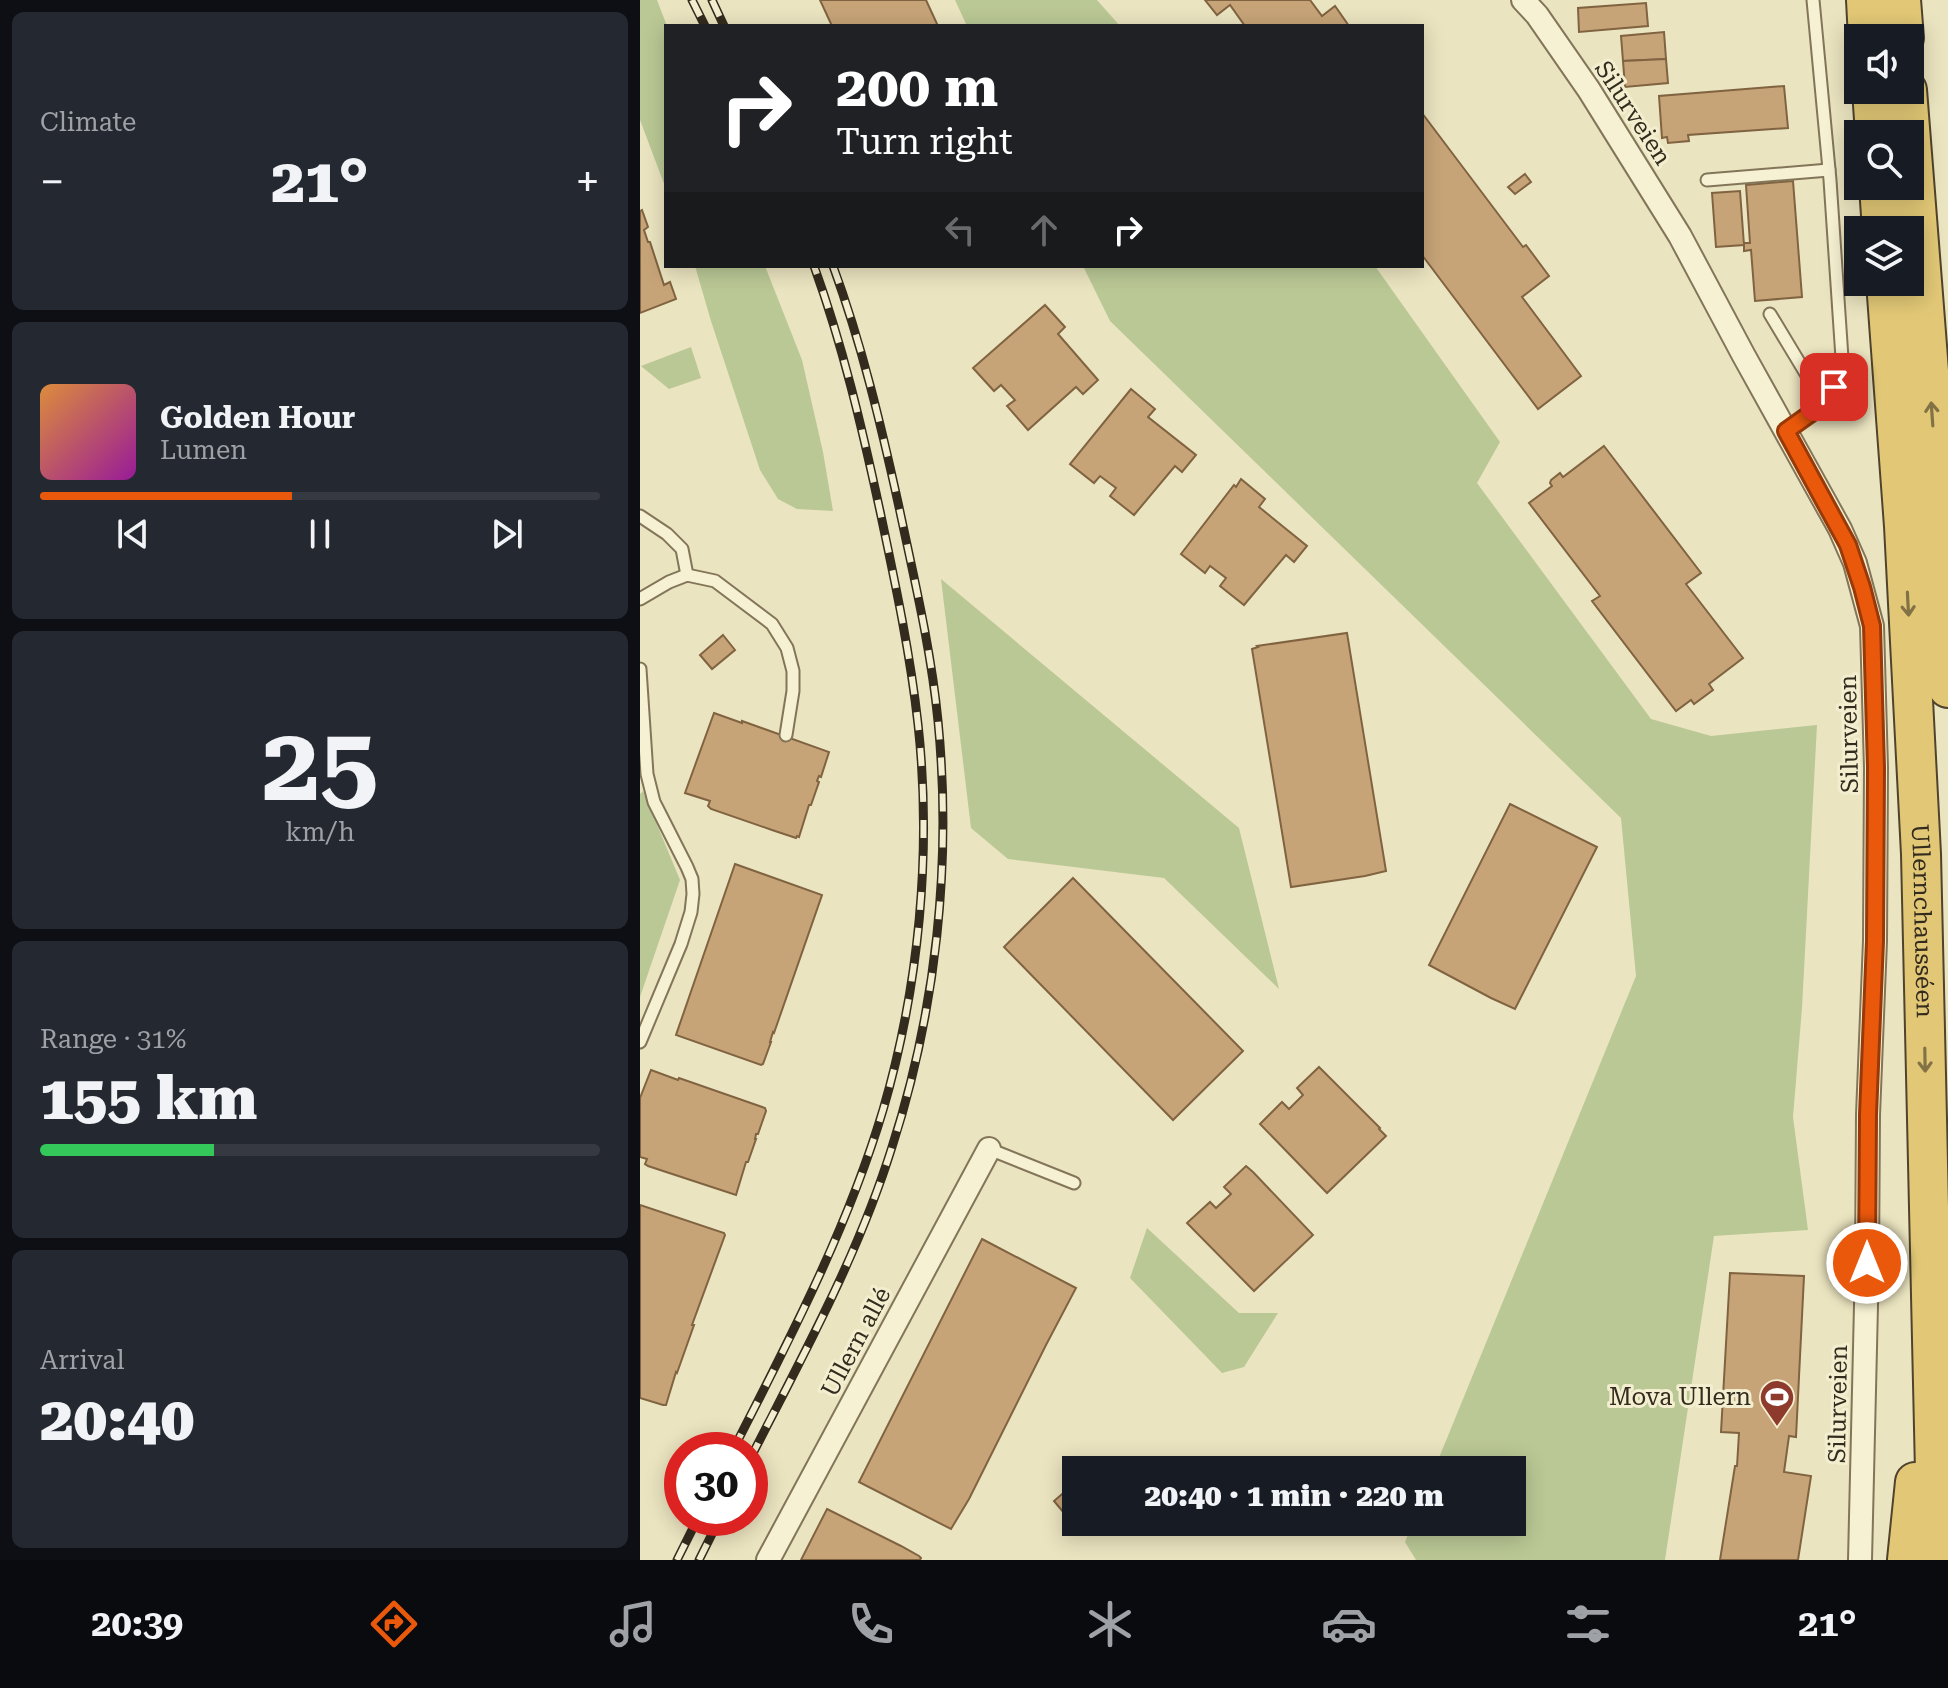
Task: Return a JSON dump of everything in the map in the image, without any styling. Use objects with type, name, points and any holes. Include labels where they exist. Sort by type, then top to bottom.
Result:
[{"type":"highway","points":[[1866,0],[1867,24]]},
{"type":"highway","points":[[1901,0],[1903,24]]},
{"type":"highway","points":[[1908,104],[1941,525],[1948,688]]},
{"type":"highway","name":"Ullernchausséen","points":[[1887,296],[1904,526],[1921,854],[1937,1560]]},
{"type":"highway","points":[[1907,1560],[1931,1316]]},
{"type":"street","name":"Silurveien","points":[[1523,0],[1622,140],[1680,236],[1848,545],[1872,626],[1876,925],[1868,1115],[1860,1560]]},
{"type":"street","name":"Ullern allé","points":[[768,1560],[989,1149]]},
{"type":"lane","points":[[1786,431],[1823,402],[1834,387],[1842,358],[1813,0]]},
{"type":"lane","points":[[1707,180],[1829,170]]},
{"type":"lane","points":[[1770,314],[1823,402]]},
{"type":"lane","points":[[640,516],[667,534],[682,549],[687,575]]},
{"type":"lane","points":[[640,599],[687,575],[715,581],[772,624],[787,648],[793,671],[786,735]]},
{"type":"lane","points":[[640,669],[647,774],[654,802],[692,879],[693,894],[681,944],[640,1042]]},
{"type":"lane","points":[[989,1149],[1074,1183]]},
{"type":"green space","points":[[640,0],[657,0],[666,24],[664,184],[640,120]]},
{"type":"green space","points":[[955,0],[1097,0],[1118,24],[966,24]]},
{"type":"green space","points":[[696,268],[766,268],[802,360],[833,511],[797,509],[778,499],[760,470]]},
{"type":"green space","points":[[1084,268],[1376,268],[1500,442],[1477,483],[1651,719],[1711,736],[1817,725],[1793,1117],[1808,1230],[1714,1236],[1665,1560],[1416,1560],[1405,1542],[1407,1536],[1526,1536],[1526,1456],[1440,1456],[1636,976],[1621,818],[1110,321]]},
{"type":"green space","points":[[691,347],[701,378],[669,389],[641,366]]},
{"type":"green space","points":[[941,579],[1239,828],[1279,989],[1164,878],[1008,859],[971,828]]},
{"type":"green space","points":[[643,791],[680,880],[640,997],[640,794]]},
{"type":"green space","points":[[1147,1228],[1239,1313],[1278,1313],[1244,1367],[1222,1373],[1130,1278]]},
{"type":"building","points":[[820,0],[926,0],[937,24],[831,24]]},
{"type":"building","points":[[1205,0],[1310,0],[1322,16],[1335,6],[1348,24],[1244,24],[1230,5],[1217,15]]},
{"type":"building","points":[[1646,3],[1648,26],[1579,32],[1578,8]]},
{"type":"building","points":[[1664,32],[1666,59],[1623,61],[1621,36]]},
{"type":"building","points":[[1666,59],[1668,83],[1625,87],[1623,61]]},
{"type":"building","points":[[1784,86],[1788,128],[1688,135],[1689,141],[1668,143],[1667,137],[1662,138],[1659,96]]},
{"type":"building","points":[[1424,116],[1523,247],[1526,245],[1549,276],[1522,297],[1581,376],[1538,409],[1424,258]]},
{"type":"building","points":[[1525,174],[1531,182],[1515,194],[1508,187]]},
{"type":"building","points":[[1793,181],[1802,297],[1755,301],[1751,250],[1744,251],[1744,243],[1750,243],[1746,185]]},
{"type":"building","points":[[1740,191],[1744,245],[1716,247],[1712,193]]},
{"type":"building","points":[[640,211],[648,227],[644,230],[664,285],[670,282],[676,299],[640,313]]},
{"type":"building","points":[[1045,305],[1065,327],[1058,334],[1098,380],[1083,394],[1076,387],[1028,430],[1007,406],[1015,400],[1001,385],[994,391],[973,368]]},
{"type":"building","points":[[1131,389],[1155,409],[1148,417],[1196,455],[1182,472],[1175,466],[1134,515],[1110,496],[1116,488],[1100,476],[1094,483],[1070,464]]},
{"type":"building","points":[[1604,446],[1701,573],[1686,584],[1743,658],[1709,684],[1713,690],[1694,704],[1691,700],[1676,711],[1592,601],[1600,596],[1529,503],[1552,486],[1551,480],[1560,473],[1563,477]]},
{"type":"building","points":[[1241,479],[1265,499],[1259,507],[1307,546],[1294,562],[1286,555],[1244,605],[1220,586],[1226,578],[1210,566],[1205,573],[1181,554]]},
{"type":"building","points":[[1347,633],[1386,871],[1291,887],[1252,649]]},
{"type":"building","points":[[723,635],[735,650],[712,669],[700,655]]},
{"type":"building","points":[[714,713],[829,752],[799,837],[711,809],[708,806],[710,801],[685,793]]},
{"type":"building","points":[[1510,804],[1597,847],[1515,1009],[1429,965]]},
{"type":"building","points":[[735,864],[822,895],[761,1065],[676,1035]]},
{"type":"building","points":[[1073,878],[1243,1051],[1173,1120],[1004,947]]},
{"type":"building","points":[[1319,1067],[1386,1136],[1327,1193],[1260,1124],[1282,1102],[1289,1109],[1303,1095],[1297,1088]]},
{"type":"building","points":[[651,1070],[765,1108],[736,1195],[648,1166],[645,1164],[647,1159],[640,1157],[640,1098]]},
{"type":"building","points":[[1246,1166],[1313,1235],[1254,1291],[1187,1223],[1210,1202],[1216,1208],[1231,1194],[1224,1187]]},
{"type":"building","points":[[640,1205],[725,1235],[666,1405],[640,1398]]},
{"type":"building","points":[[982,1239],[1076,1288],[951,1529],[859,1482]]},
{"type":"building","points":[[1730,1273],[1804,1276],[1796,1437],[1789,1436],[1784,1472],[1811,1476],[1798,1560],[1720,1560],[1737,1466],[1739,1433],[1721,1432]]},
{"type":"building","points":[[1062,1494],[1062,1511],[1054,1501]]},
{"type":"building","points":[[827,1509],[901,1546],[919,1556],[920,1560],[801,1560]]},
{"type":"railway","points":[[692,0],[704,24]]},
{"type":"railway","points":[[712,0],[723,24]]},
{"type":"railway","points":[[742,1432],[816,1284],[869,1155],[906,1016],[923,870],[922,772],[902,617],[859,418],[815,268]]},
{"type":"railway","points":[[764,1432],[846,1267],[892,1147],[920,1043],[930,990],[941,882],[942,774],[927,640],[878,416],[834,268]]},
{"type":"railway","points":[[677,1560],[689,1536]]},
{"type":"railway","points":[[699,1560],[711,1536]]},
{"type":"place","name":"Mova Ullern","points":[[1777,1428]]},
{"type":"route","points":[[1834,387],[1814,411],[1786,431],[1848,545],[1872,626],[1876,768],[1875,941],[1868,1115],[1867,1263]]}]
